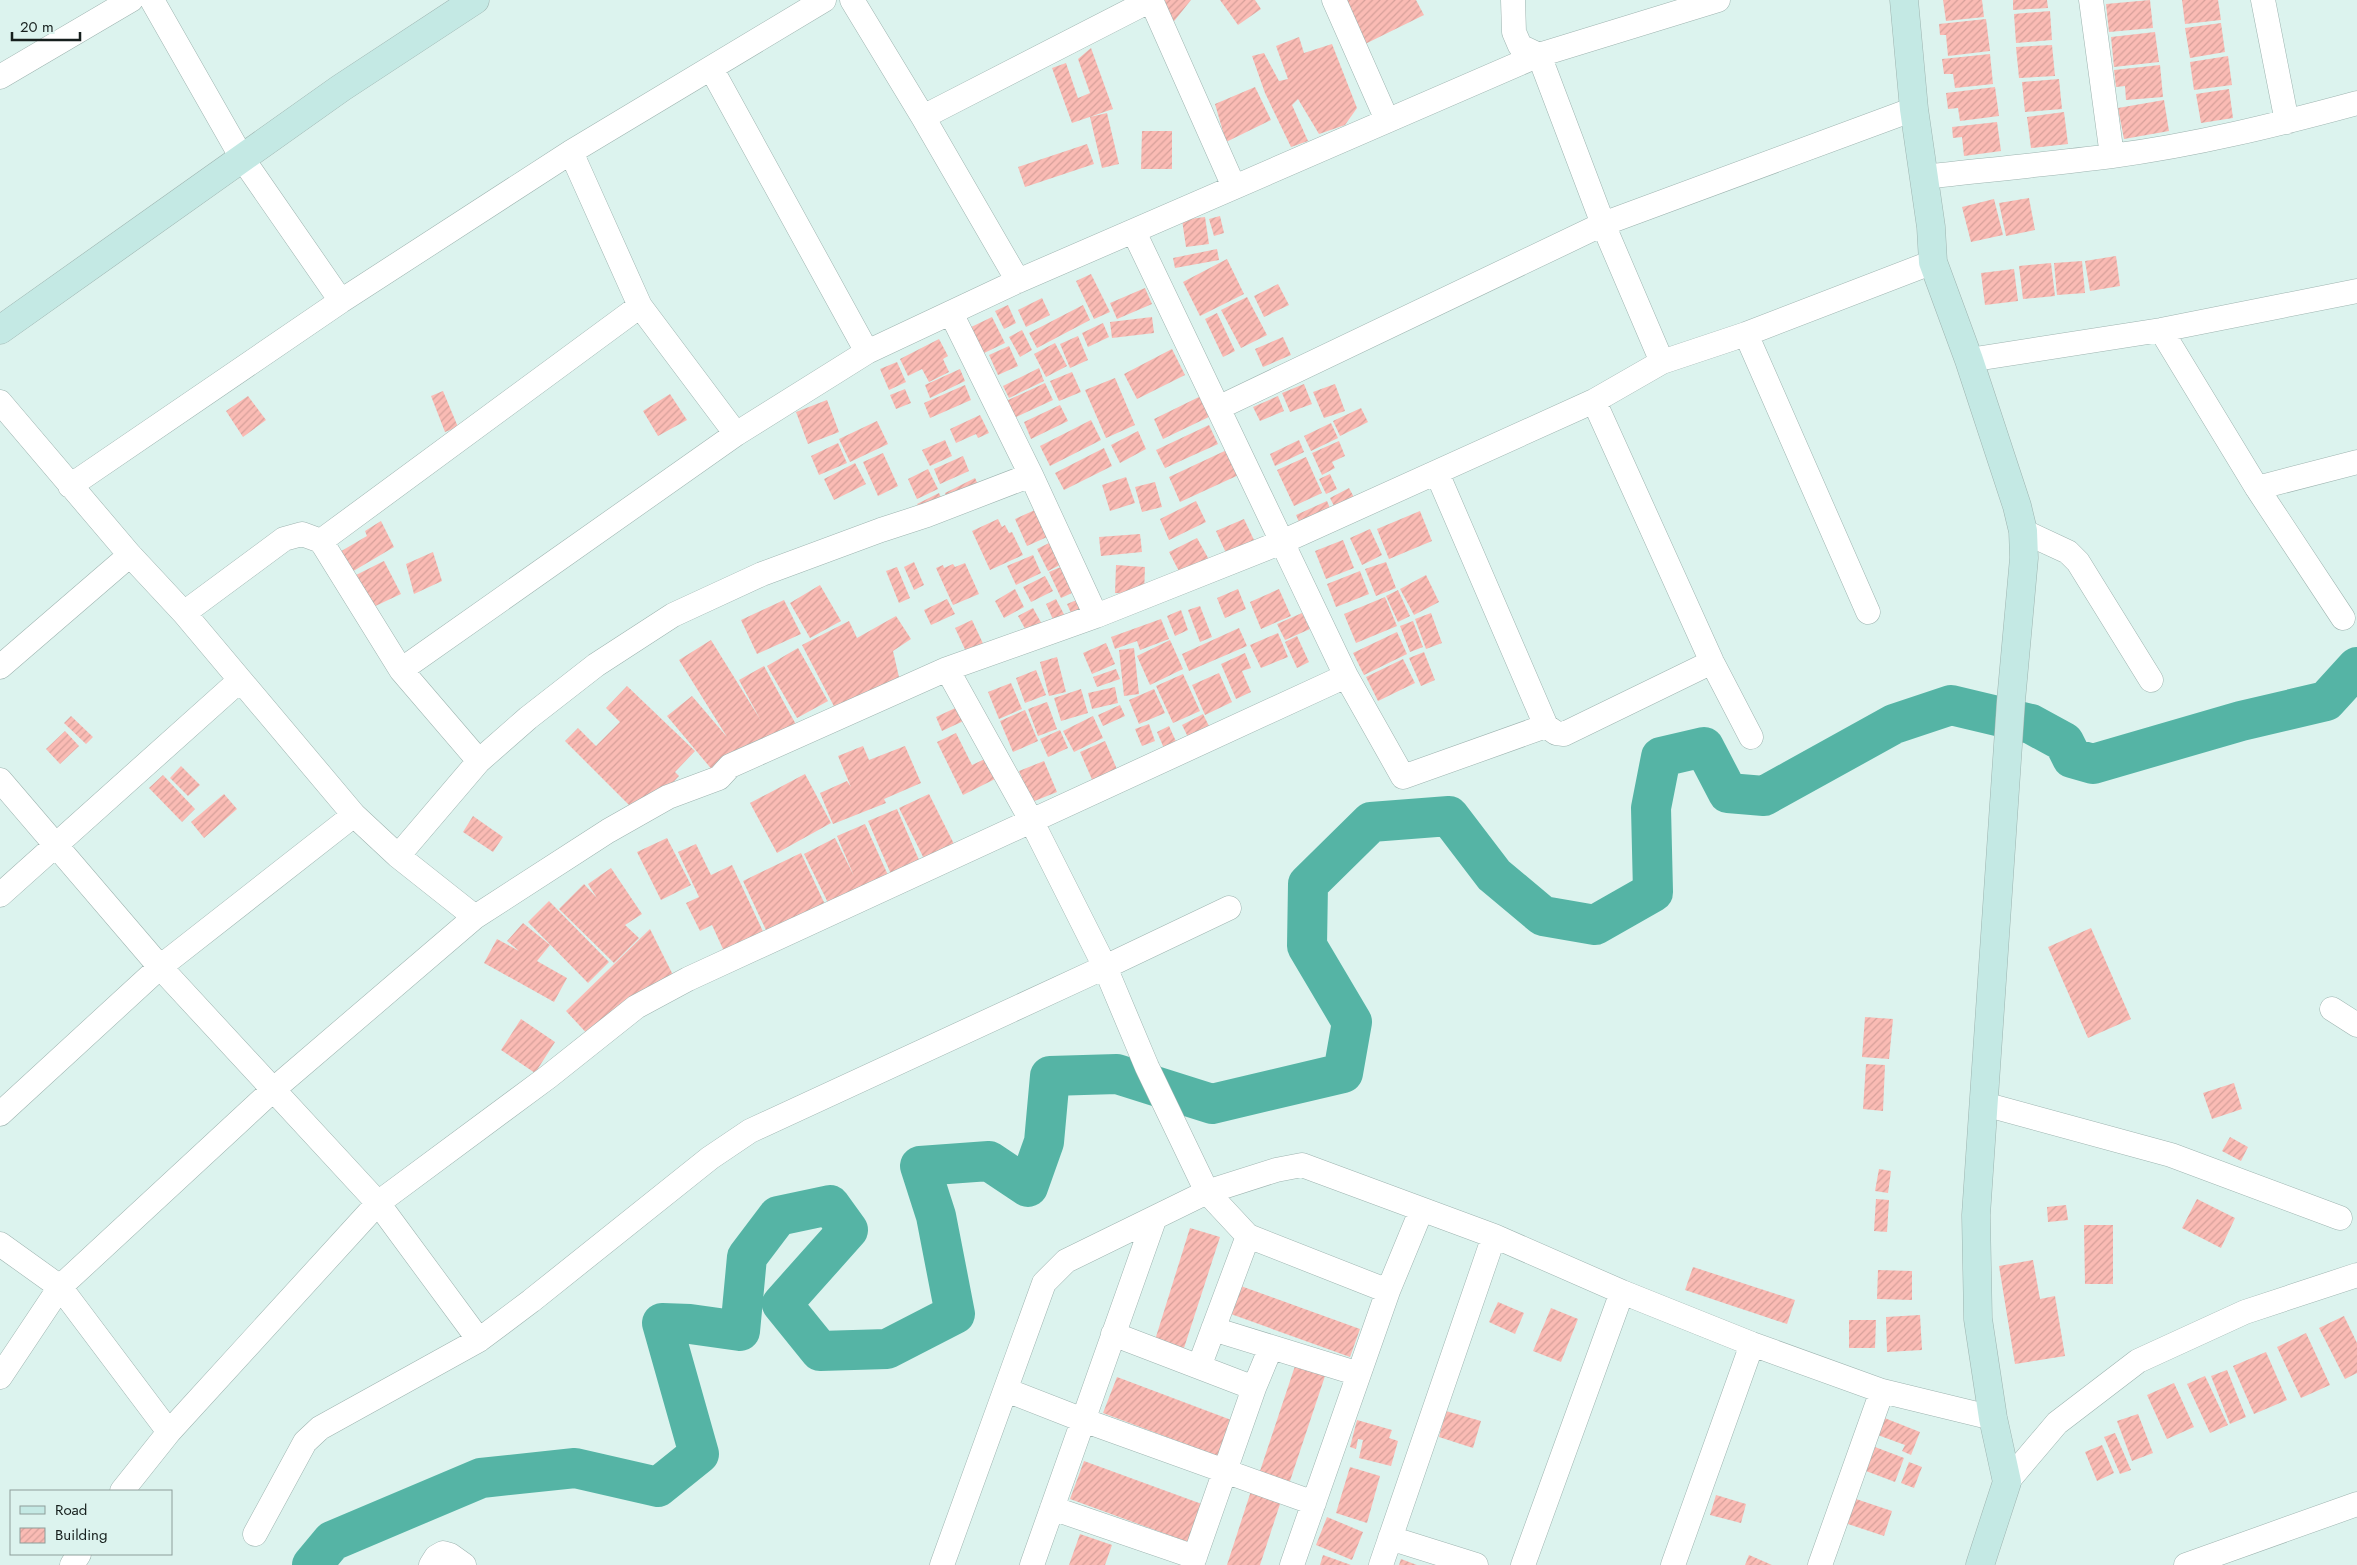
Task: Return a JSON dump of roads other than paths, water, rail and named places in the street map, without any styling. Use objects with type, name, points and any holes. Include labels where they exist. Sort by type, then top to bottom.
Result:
[{"type":"street","points":[[0,77],[131,0]]},
{"type":"street","points":[[152,0],[242,158],[341,301]]},
{"type":"street","points":[[0,330],[341,88],[475,0]]},
{"type":"street","points":[[70,486],[341,301],[571,152],[824,0]]},
{"type":"street","points":[[852,0],[923,117],[1018,282]]},
{"type":"street","points":[[923,117],[1151,0],[1234,187]]},
{"type":"street","points":[[1334,0],[1386,120]]},
{"type":"street","points":[[1513,0],[1514,32],[1520,46],[1538,55],[1602,224],[1662,362]]},
{"type":"street","points":[[401,670],[736,434],[867,352],[1018,282],[1538,55],[1718,0]]},
{"type":"street","points":[[1904,0],[1914,109],[1931,227],[1933,262],[1969,360],[2017,506],[2023,531],[2024,558],[2011,701],[1976,1215],[1978,1319],[1993,1418],[2007,1482]]},
{"type":"street","points":[[2091,0],[2112,156]]},
{"type":"street","points":[[2263,0],[2287,122]]},
{"type":"street","points":[[711,68],[867,352]]},
{"type":"street","points":[[1923,177],[2112,156],[2194,142],[2287,122],[2357,103]]},
{"type":"street","points":[[1218,408],[1602,224],[1914,109]]},
{"type":"street","points":[[571,152],[640,306],[736,434]]},
{"type":"street","points":[[1134,232],[1346,676],[1403,777],[1546,726]]},
{"type":"street","points":[[0,1377],[60,1287],[274,1089],[475,917],[608,831],[668,797],[718,778],[730,766],[946,669],[1096,616],[1282,542],[1594,401],[1662,362],[1746,334],[1933,262]]},
{"type":"street","points":[[1969,360],[2161,330],[2357,291]]},
{"type":"street","points":[[321,541],[640,306]]},
{"type":"street","points":[[951,313],[1031,475],[1096,616]]},
{"type":"street","points":[[2161,330],[2257,488],[2343,618]]},
{"type":"street","points":[[1746,334],[1868,612]]},
{"type":"street","points":[[1594,401],[1712,662],[1751,737]]},
{"type":"street","points":[[0,402],[130,555],[184,613],[354,815],[398,856],[475,917]]},
{"type":"street","points":[[2257,488],[2357,462]]},
{"type":"street","points":[[1437,473],[1546,726],[1556,733],[1564,734],[1712,662]]},
{"type":"street","points":[[398,856],[479,761],[528,718],[596,665],[672,615],[762,574],[927,515],[1031,475]]},
{"type":"street","points":[[2023,531],[2068,552],[2078,562],[2151,680]]},
{"type":"street","points":[[184,613],[284,539],[302,534],[321,541],[401,670],[479,761]]},
{"type":"street","points":[[2,660],[130,555]]},
{"type":"street","points":[[946,669],[1031,820],[1105,967],[1148,1067],[1208,1192],[1248,1236],[1388,1291]]},
{"type":"street","points":[[123,1490],[170,1432],[378,1203],[548,1076],[636,1007],[664,991],[1346,676]]},
{"type":"street","points":[[0,896],[239,680]]},
{"type":"street","points":[[0,780],[160,967],[378,1203],[479,1340]]},
{"type":"street","points":[[0,1114],[160,967],[354,815]]},
{"type":"street","points":[[255,1534],[305,1442],[320,1428],[479,1340],[531,1301],[710,1158],[750,1131],[1229,908]]},
{"type":"street","points":[[2332,1009],[2357,1024]]},
{"type":"street","points":[[1984,1104],[2213,1168],[2340,1218]]},
{"type":"street","points":[[942,1565],[1044,1282],[1066,1261],[1154,1220],[1208,1192],[1276,1170],[1302,1164],[1421,1211],[1494,1236],[1622,1292],[1752,1344],[1882,1391],[1993,1418]]},
{"type":"street","points":[[1292,1565],[1388,1291],[1421,1211]]},
{"type":"street","points":[[1032,1565],[1154,1220]]},
{"type":"street","points":[[1199,1367],[1248,1236]]},
{"type":"street","points":[[1380,1565],[1494,1236]]},
{"type":"street","points":[[0,1244],[60,1287],[170,1432]]},
{"type":"street","points":[[1980,1565],[2007,1482],[2057,1424],[2138,1360],[2245,1312],[2357,1275]]},
{"type":"street","points":[[1523,1565],[1622,1292]]},
{"type":"street","points":[[1213,1329],[1359,1374]]},
{"type":"street","points":[[1114,1334],[1254,1388]]},
{"type":"street","points":[[1673,1565],[1752,1344]]},
{"type":"street","points":[[1052,1508],[1193,1561],[1254,1388],[1271,1347]]},
{"type":"street","points":[[1006,1390],[1083,1420],[1314,1502]]},
{"type":"street","points":[[1820,1565],[1882,1391]]},
{"type":"street","points":[[2186,1565],[2233,1557],[2356,1507]]},
{"type":"street","points":[[1390,1538],[1476,1565]]},
{"type":"street","points":[[431,1565],[436,1557],[443,1553],[450,1555],[464,1565]]},
{"type":"waterway","points":[[312,1565],[332,1541],[481,1478],[575,1468],[658,1487],[699,1454],[662,1323],[690,1324],[740,1331],[747,1257],[778,1216],[830,1205],[848,1230],[782,1304],[820,1351],[887,1349],[955,1314],[936,1216],[920,1166],[989,1161],[1028,1187],[1044,1142],[1050,1076],[1117,1074],[1212,1104],[1343,1073],[1352,1022],[1307,946],[1308,884],[1371,822],[1449,816],[1494,875],[1543,916],[1595,925],[1653,892],[1651,808],[1661,757],[1704,747],[1728,793],[1764,796],[1894,724],[1951,705],[2031,724],[2064,742],[2072,758],[2093,764],[2241,721],[2326,701],[2357,667]]}]
